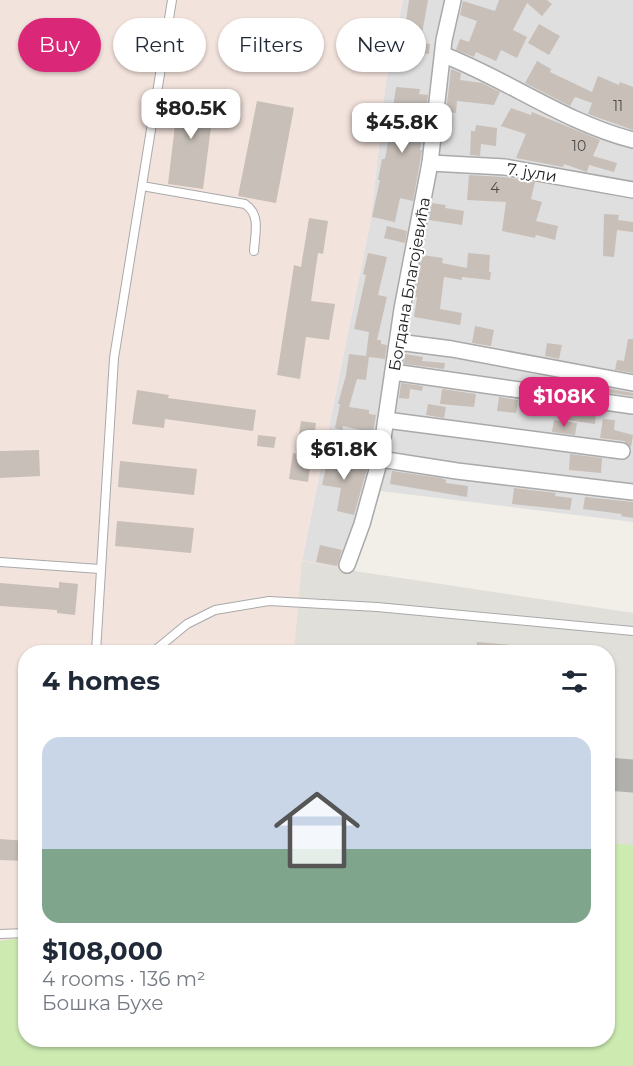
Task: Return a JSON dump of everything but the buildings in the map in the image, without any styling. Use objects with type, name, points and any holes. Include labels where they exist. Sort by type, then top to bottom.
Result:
[{"type":"street","name":"Богдана Благојевића","points":[[347,565],[362,524],[380,459],[398,342],[430,164],[447,21],[453,0]]},
{"type":"street","points":[[444,55],[587,124],[633,140]]},
{"type":"street","name":"7. јули","points":[[430,164],[505,166],[633,190]]},
{"type":"street","points":[[398,342],[452,349],[633,383]]},
{"type":"street","points":[[393,372],[633,406]]},
{"type":"street","points":[[386,420],[622,451]]},
{"type":"street","points":[[380,459],[457,471],[633,492]]},
{"type":"lane","points":[[96,645],[114,358],[171,2]]},
{"type":"lane","points":[[142,186],[244,204],[255,213],[254,251]]},
{"type":"lane","points":[[0,562],[100,569]]},
{"type":"lane","points":[[162,645],[187,624],[215,610],[268,601],[377,607],[633,631]]},
{"type":"lane","points":[[0,934],[18,933]]},
{"type":"shaded area","points":[[0,0],[403,0],[399,18],[336,18],[336,72],[388,72],[371,219],[302,560],[354,571],[633,613],[633,1066],[615,1047],[615,645],[18,645],[18,938],[0,941]]},
{"type":"shaded area","points":[[403,0],[633,0],[633,522],[381,491],[354,571],[302,561],[371,219],[388,72],[426,72],[426,18],[399,18]]},
{"type":"shaded area","points":[[302,561],[354,571],[633,613],[633,1066],[0,1066],[0,941],[18,938],[18,1047],[615,1047],[615,645],[295,645]]},
{"type":"green space","points":[[615,844],[633,845],[633,1066],[0,1066],[0,941],[18,938],[18,1047],[615,1047]]},
{"type":"taxiway","points":[[615,775],[633,776]]}]
